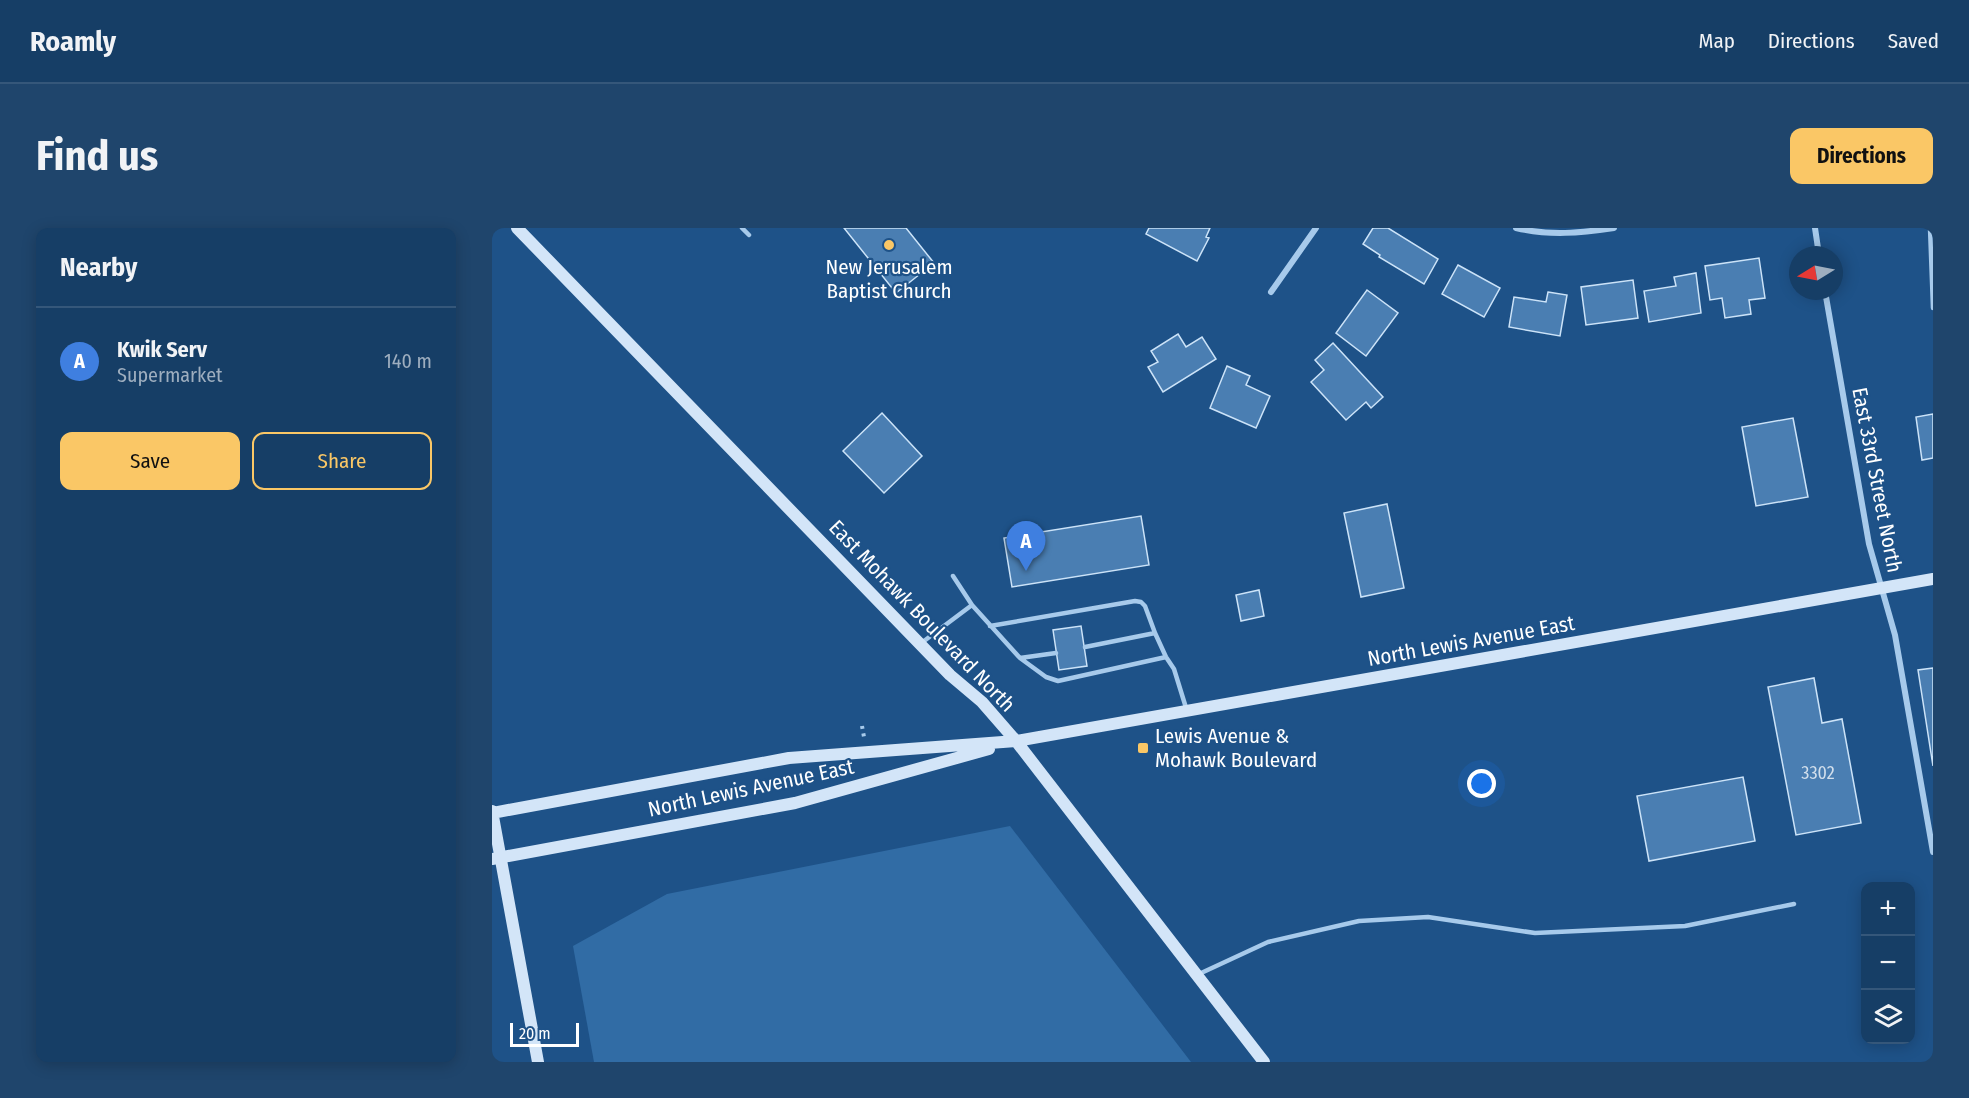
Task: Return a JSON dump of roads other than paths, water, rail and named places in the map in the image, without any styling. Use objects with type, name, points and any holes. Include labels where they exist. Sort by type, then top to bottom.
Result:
[{"type":"main road","name":"East Mohawk Boulevard North","points":[[517,228],[950,675],[982,702],[1016,741],[1264,1062]]},
{"type":"main road","name":"North Lewis Avenue East","points":[[492,812],[789,758],[1016,741],[1933,579]]},
{"type":"main road","name":"North Lewis Avenue East","points":[[496,858],[795,803],[1016,741]]},
{"type":"main road","points":[[492,812],[496,858],[538,1062]]},
{"type":"street","points":[[1271,292],[1316,228]]},
{"type":"street","points":[[1516,228],[1556,234],[1584,233],[1614,228]]},
{"type":"street","points":[[1815,228],[1818,246]]},
{"type":"street","name":"East 33rd Street North","points":[[1827,300],[1869,544],[1895,635],[1933,852]]},
{"type":"lane","points":[[742,228],[749,235]]},
{"type":"lane","points":[[1930,228],[1933,308]]},
{"type":"lane","points":[[953,576],[972,605],[990,626],[1020,658],[1046,677],[1058,681],[1166,657]]},
{"type":"lane","points":[[990,626],[1135,601],[1141,602],[1145,606],[1166,657],[1174,669],[1187,711]]},
{"type":"lane","points":[[920,644],[972,605]]},
{"type":"lane","points":[[1084,647],[1155,633]]},
{"type":"lane","points":[[1020,658],[1056,653]]},
{"type":"lane","points":[[1197,976],[1269,942],[1359,921],[1428,917],[1535,933],[1685,926],[1794,904]]},
{"type":"place","name":"New Jerusalem Baptist Church","points":[[889,245]]},
{"type":"place","name":"Kwik Serv","points":[[1026,571]]},
{"type":"place","name":"Lewis Avenue & Mohawk Boulevard","points":[[1143,748]]}]
